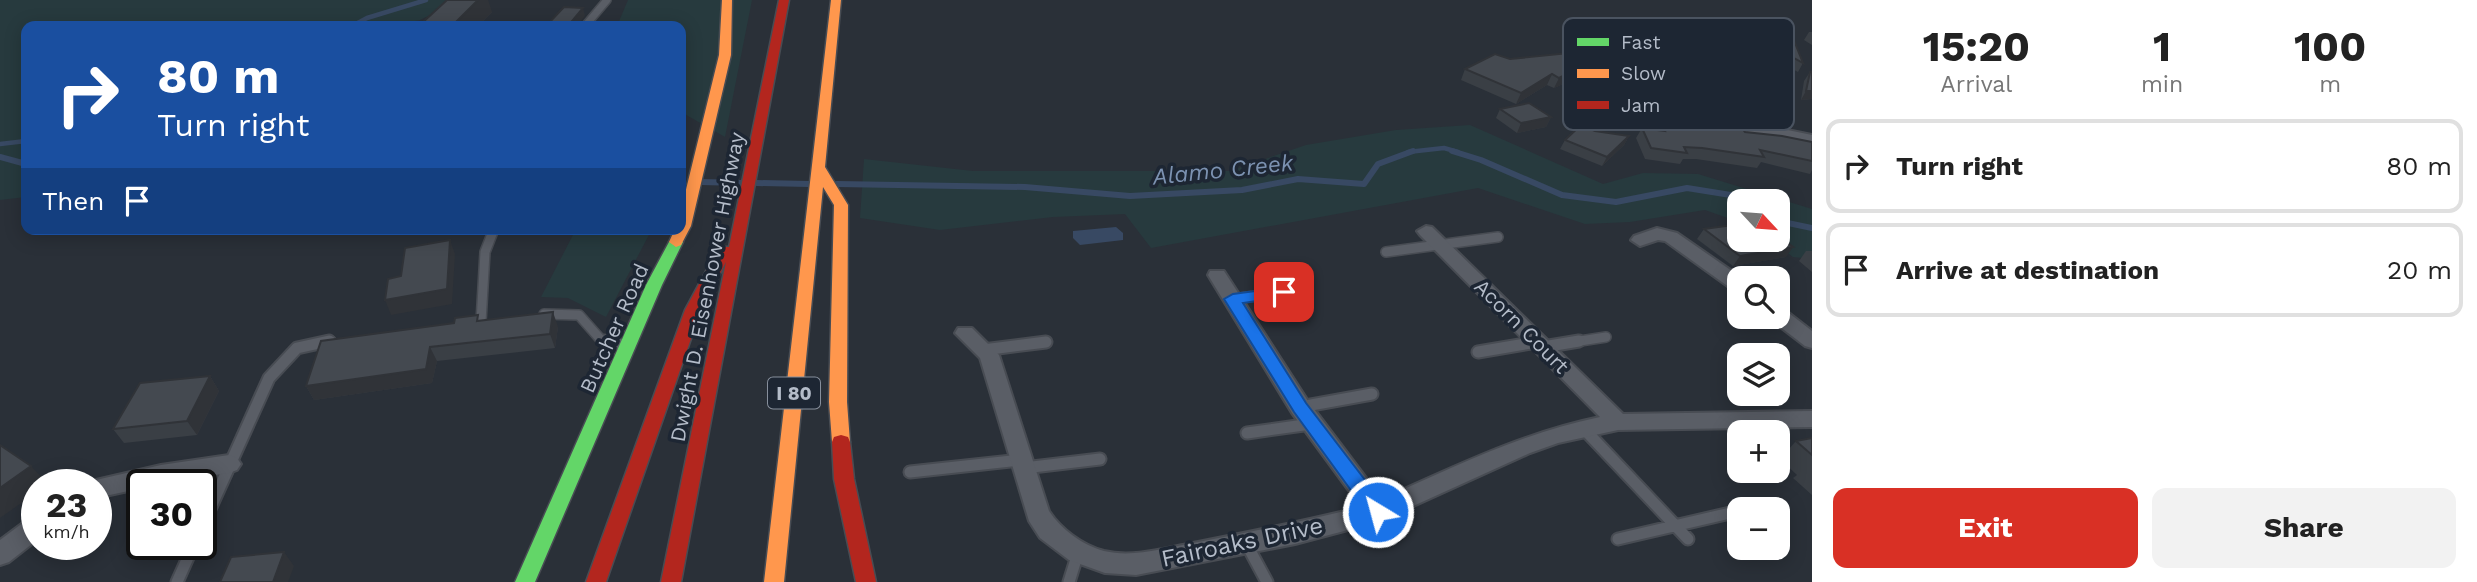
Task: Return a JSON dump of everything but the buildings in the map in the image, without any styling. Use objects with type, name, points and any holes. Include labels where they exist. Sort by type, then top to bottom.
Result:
[{"type":"main road","name":"Butcher Road","points":[[686,217],[724,55],[727,0]]},
{"type":"main road","name":"Dwight D. Eisenhower Highway","points":[[671,582],[784,0]]},
{"type":"main road","name":"I 80","points":[[774,582],[836,0]]},
{"type":"main road","points":[[818,167],[841,205],[838,402],[844,479],[866,582]]},
{"type":"main road","points":[[596,582],[693,310],[743,209]]},
{"type":"main road","name":"Butcher Road","points":[[525,582],[678,235]]},
{"type":"street","points":[[1768,130],[1812,140]]},
{"type":"street","name":"Acorn Court","points":[[1426,231],[1618,422]]},
{"type":"street","points":[[1640,240],[1657,234],[1671,237],[1727,277]]},
{"type":"street","points":[[1217,275],[1306,416],[1378,512]]},
{"type":"street","points":[[1790,324],[1812,341]]},
{"type":"street","name":"Fairoaks Drive","points":[[965,333],[989,355],[1038,514],[1049,531],[1078,552],[1105,562],[1136,564],[1295,534],[1378,512],[1522,447],[1555,435],[1618,422],[1812,419]]},
{"type":"street","points":[[112,485],[161,474],[229,464]]},
{"type":"street","points":[[0,554],[21,538]]},
{"type":"lane","points":[[589,21],[607,0]]},
{"type":"lane","points":[[492,235],[485,252],[475,323],[493,320]]},
{"type":"lane","points":[[1385,252],[1498,237]]},
{"type":"lane","points":[[1233,299],[1284,292]]},
{"type":"lane","points":[[533,315],[579,315],[602,341],[629,346]]},
{"type":"lane","points":[[1478,352],[1606,337]]},
{"type":"lane","points":[[217,492],[268,378],[298,348],[349,338]]},
{"type":"lane","points":[[983,350],[1046,342]]},
{"type":"lane","points":[[1247,433],[1372,394]]},
{"type":"lane","points":[[1584,429],[1688,539]]},
{"type":"lane","points":[[910,472],[1100,459]]},
{"type":"lane","points":[[1618,539],[1727,514]]},
{"type":"lane","points":[[1246,543],[1267,582]]},
{"type":"lane","points":[[1069,582],[1078,552]]},
{"type":"lane","points":[[177,582],[187,560]]},
{"type":"green space","points":[[0,0],[461,0],[415,21],[21,21],[21,198],[0,200]]},
{"type":"green space","points":[[628,0],[752,0],[725,137],[686,115],[686,21],[619,21]]},
{"type":"green space","points":[[1470,125],[1603,184],[1643,173],[1698,174],[1747,189],[1727,189],[1727,218],[1705,210],[1630,222],[1585,224],[1478,188],[1151,248],[1125,214],[1053,217],[940,230],[860,218],[864,159],[973,171],[1230,171],[1306,145],[1396,130]]},
{"type":"green space","points":[[1790,202],[1812,209],[1812,259],[1793,257],[1786,252],[1790,252]]},
{"type":"green space","points":[[573,235],[649,235],[606,317],[568,298],[541,297]]},
{"type":"water","points":[[1116,227],[1123,233],[1123,240],[1080,245],[1073,238],[1073,231]]},
{"type":"waterway","name":"Alamo Creek","points":[[361,21],[426,0]]},
{"type":"waterway","name":"Alamo Creek","points":[[0,144],[21,142]]},
{"type":"waterway","name":"Alamo Creek","points":[[1411,152],[1444,148],[1458,152]]},
{"type":"waterway","name":"Alamo Creek","points":[[1452,151],[1481,160],[1562,195],[1616,202],[1687,188],[1727,194]]},
{"type":"waterway","name":"Alamo Creek","points":[[837,184],[1025,187],[1130,196],[1242,190],[1298,179],[1364,184],[1378,164],[1411,152]]},
{"type":"waterway","name":"Alamo Creek","points":[[0,157],[21,163]]},
{"type":"waterway","name":"Alamo Creek","points":[[701,182],[742,183]]},
{"type":"waterway","name":"Alamo Creek","points":[[757,183],[809,184]]},
{"type":"waterway","name":"Alamo Creek","points":[[1790,223],[1812,228]]},
{"type":"traffic: fast","points":[[525,582],[654,285],[676,242]]},
{"type":"traffic: slow","points":[[686,218],[725,55],[727,0]]},
{"type":"traffic: slow","points":[[774,582],[836,0]]},
{"type":"traffic: slow","points":[[818,167],[841,205],[838,402],[841,442]]},
{"type":"traffic: slow","points":[[676,242],[680,235]]},
{"type":"traffic: jam","points":[[671,582],[784,0]]},
{"type":"traffic: jam","points":[[596,582],[693,310],[724,250]]},
{"type":"traffic: jam","points":[[841,442],[844,479],[866,582]]},
{"type":"route","points":[[1284,292],[1233,299],[1311,424],[1378,512]]}]
